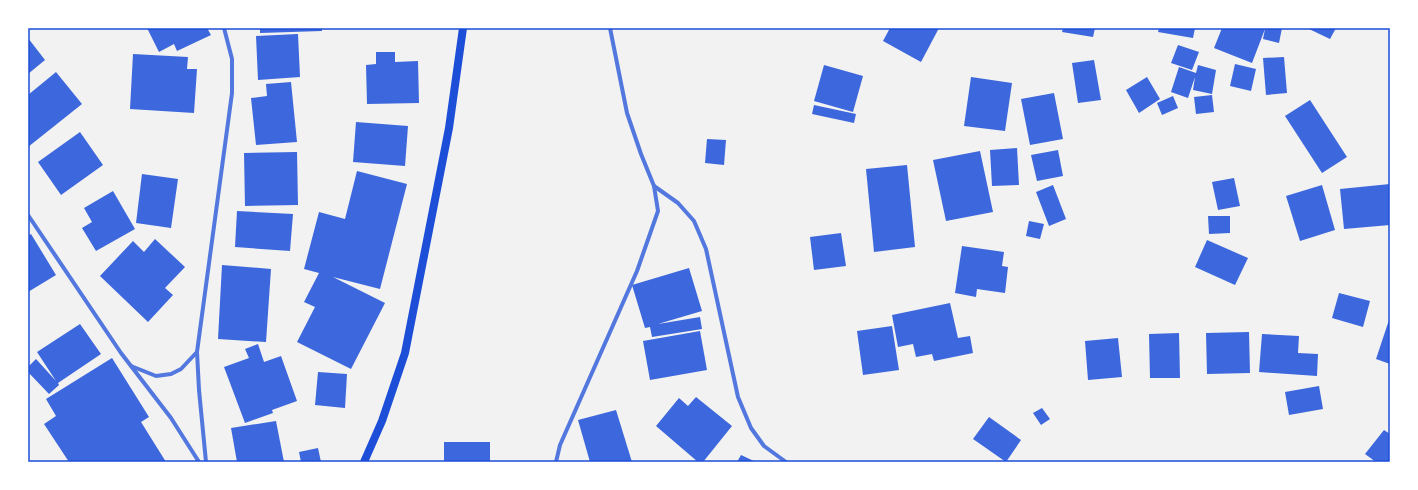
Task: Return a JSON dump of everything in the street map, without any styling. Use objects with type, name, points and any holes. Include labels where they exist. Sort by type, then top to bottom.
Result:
[{"type":"main road","points":[[364,462],[382,421],[404,353],[449,128],[463,28]]},
{"type":"street","points":[[206,462],[196,352],[232,93],[232,59],[224,28]]},
{"type":"street","points":[[556,462],[560,445],[637,271],[658,211],[654,186],[641,154],[627,112],[610,28]]},
{"type":"street","points":[[654,186],[678,203],[694,221],[706,249],[738,397],[751,428],[764,446],[786,462]]},
{"type":"street","points":[[28,215],[121,353],[171,418],[199,462]]},
{"type":"street","points":[[131,366],[156,376],[171,374],[181,369],[196,352]]},
{"type":"building","points":[[147,28],[207,28],[211,35],[177,51],[174,44],[159,52]]},
{"type":"building","points":[[260,28],[322,28],[322,31],[260,33]]},
{"type":"building","points":[[890,28],[939,28],[921,62],[883,41]]},
{"type":"building","points":[[1063,28],[1095,28],[1093,37],[1062,32]]},
{"type":"building","points":[[1159,28],[1195,28],[1193,38],[1158,32]]},
{"type":"building","points":[[1222,28],[1282,28],[1279,43],[1263,39],[1265,29],[1252,63],[1214,48]]},
{"type":"building","points":[[1307,28],[1336,28],[1330,39]]},
{"type":"building","points":[[298,34],[300,77],[258,80],[256,36]]},
{"type":"building","points":[[28,38],[45,60],[28,74]]},
{"type":"building","points":[[1178,45],[1199,52],[1192,70],[1171,63]]},
{"type":"building","points":[[376,52],[395,52],[395,62],[418,61],[419,103],[367,104],[366,65],[376,64]]},
{"type":"building","points":[[133,54],[188,57],[187,69],[197,69],[194,113],[130,109]]},
{"type":"building","points":[[1284,57],[1287,93],[1266,95],[1263,58]]},
{"type":"building","points":[[1094,60],[1101,100],[1078,103],[1072,63]]},
{"type":"building","points":[[1235,64],[1256,69],[1251,91],[1230,86]]},
{"type":"building","points":[[824,65],[863,76],[853,112],[814,101]]},
{"type":"building","points":[[1198,65],[1216,70],[1212,94],[1193,90],[1195,77],[1188,98],[1171,92],[1179,67],[1196,73]]},
{"type":"building","points":[[56,72],[82,104],[28,147],[28,95]]},
{"type":"building","points":[[971,77],[1012,83],[1005,131],[964,126]]},
{"type":"building","points":[[1147,77],[1160,99],[1139,113],[1126,90]]},
{"type":"building","points":[[291,82],[297,142],[256,145],[251,98],[267,96],[266,84]]},
{"type":"building","points":[[1054,93],[1063,139],[1030,145],[1021,99]]},
{"type":"building","points":[[1212,95],[1214,112],[1196,114],[1194,97]]},
{"type":"building","points":[[1173,96],[1178,108],[1162,115],[1157,103]]},
{"type":"building","points":[[1310,100],[1347,157],[1322,173],[1285,116]]},
{"type":"building","points":[[814,105],[856,114],[854,123],[812,114]]},
{"type":"building","points":[[356,122],[408,126],[405,166],[353,162]]},
{"type":"building","points":[[80,132],[103,165],[61,195],[38,162]]},
{"type":"building","points":[[707,139],[726,140],[724,165],[705,163]]},
{"type":"building","points":[[1017,148],[1019,185],[992,186],[990,150]]},
{"type":"building","points":[[1058,150],[1063,176],[1037,181],[1031,155]]},
{"type":"building","points":[[980,151],[993,212],[946,221],[933,160]]},
{"type":"building","points":[[297,152],[298,205],[245,206],[244,153]]},
{"type":"building","points":[[907,165],[915,247],[874,252],[866,169]]},
{"type":"building","points":[[357,171],[407,184],[380,289],[333,277],[385,303],[351,369],[297,342],[315,307],[304,302],[319,273],[304,269],[319,212],[345,219]]},
{"type":"building","points":[[142,174],[178,179],[171,228],[136,223]]},
{"type":"building","points":[[1234,178],[1240,206],[1218,210],[1212,182]]},
{"type":"building","points":[[1390,184],[1390,225],[1344,229],[1340,189]]},
{"type":"building","points":[[1053,185],[1066,219],[1049,226],[1036,192]]},
{"type":"building","points":[[1322,185],[1335,230],[1300,241],[1286,196]]},
{"type":"building","points":[[113,191],[135,229],[96,251],[82,228],[92,222],[84,208]]},
{"type":"building","points":[[237,211],[293,214],[290,251],[235,247]]},
{"type":"building","points":[[1208,216],[1230,216],[1230,233],[1209,234]]},
{"type":"building","points":[[1029,221],[1044,224],[1040,239],[1026,236]]},
{"type":"building","points":[[841,233],[846,266],[814,270],[810,237]]},
{"type":"building","points":[[31,234],[56,275],[28,292],[28,236]]},
{"type":"building","points":[[155,239],[185,267],[165,288],[173,295],[148,322],[100,276],[133,241],[144,252]]},
{"type":"building","points":[[1207,240],[1248,258],[1235,285],[1195,267]]},
{"type":"building","points":[[962,246],[1004,252],[1002,266],[1008,267],[1005,293],[977,289],[976,297],[955,293]]},
{"type":"building","points":[[222,265],[271,269],[266,342],[218,339]]},
{"type":"building","points":[[689,268],[702,311],[658,324],[700,317],[702,329],[652,337],[650,327],[645,328],[632,285]]},
{"type":"building","points":[[1339,293],[1370,301],[1363,327],[1332,318]]},
{"type":"building","points":[[950,303],[958,338],[970,336],[973,353],[934,361],[932,354],[916,357],[913,344],[898,347],[892,315]]},
{"type":"building","points":[[1390,317],[1390,364],[1376,359]]},
{"type":"building","points":[[80,324],[101,354],[58,383],[59,385],[49,394],[28,372],[28,367],[36,359],[56,381],[37,352]]},
{"type":"building","points":[[892,326],[899,370],[863,375],[857,331]]},
{"type":"building","points":[[700,331],[707,370],[650,380],[643,341]]},
{"type":"building","points":[[1249,332],[1250,373],[1207,374],[1206,333]]},
{"type":"building","points":[[1179,333],[1180,378],[1150,378],[1149,334]]},
{"type":"building","points":[[1262,334],[1299,336],[1298,353],[1318,354],[1317,376],[1259,372]]},
{"type":"building","points":[[1118,338],[1122,377],[1088,380],[1085,341]]},
{"type":"building","points":[[258,344],[264,362],[281,356],[297,401],[272,410],[273,413],[245,423],[224,367],[249,358],[245,349]]},
{"type":"building","points":[[112,358],[149,417],[141,422],[166,462],[69,462],[44,424],[56,416],[46,399]]},
{"type":"building","points":[[318,372],[347,374],[345,408],[315,405]]},
{"type":"building","points":[[1319,386],[1323,409],[1289,415],[1285,392]]},
{"type":"building","points":[[696,397],[732,426],[703,462],[698,462],[656,426],[679,398],[688,406]]},
{"type":"building","points":[[1042,408],[1050,419],[1041,425],[1033,413]]},
{"type":"building","points":[[616,410],[632,462],[590,462],[578,420]]},
{"type":"building","points":[[989,417],[1021,440],[1006,462],[973,439]]},
{"type":"building","points":[[276,421],[284,462],[237,462],[231,428]]},
{"type":"building","points":[[1384,430],[1390,434],[1390,462],[1376,462],[1365,454]]},
{"type":"building","points":[[444,442],[490,442],[490,462],[444,462]]},
{"type":"building","points":[[318,448],[321,462],[301,462],[299,452]]},
{"type":"building","points":[[741,455],[756,462],[737,462]]}]
